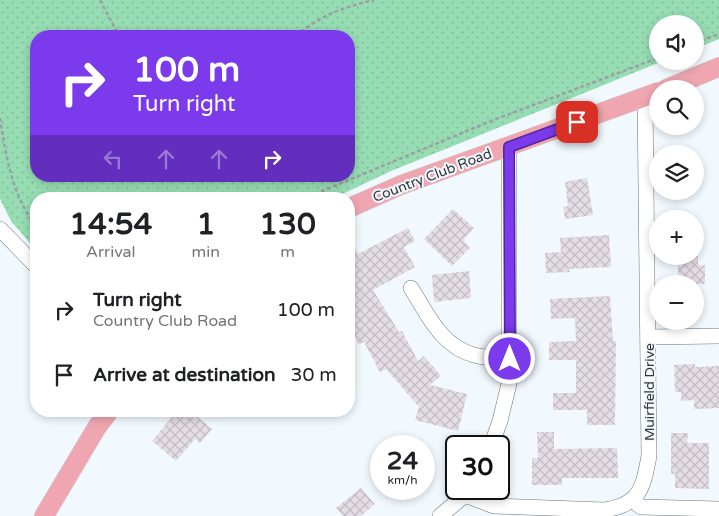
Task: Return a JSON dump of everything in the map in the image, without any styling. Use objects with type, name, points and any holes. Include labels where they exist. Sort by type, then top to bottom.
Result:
[{"type":"main road","points":[[688,80],[719,67]]},
{"type":"main road","name":"Country Club Road","points":[[355,205],[401,185],[649,96]]},
{"type":"main road","points":[[44,516],[104,417]]},
{"type":"street","name":"Muirfield Drive","points":[[632,500],[641,490],[649,456],[651,135]]},
{"type":"street","points":[[495,435],[509,384],[509,147]]},
{"type":"street","points":[[0,229],[30,260]]},
{"type":"street","points":[[411,288],[442,336],[452,345],[463,352],[476,356],[510,359]]},
{"type":"street","points":[[649,336],[719,336]]},
{"type":"street","points":[[440,516],[458,500]]},
{"type":"street","points":[[482,500],[494,506],[543,512],[614,509],[632,500],[641,507],[719,510]]},
{"type":"path","points":[[100,0],[116,30]]},
{"type":"path","points":[[303,30],[344,7],[374,0]]},
{"type":"path","points":[[704,40],[719,34]]},
{"type":"path","points":[[355,178],[492,121],[649,61]]},
{"type":"path","points":[[0,118],[6,157],[13,181],[18,196],[30,216]]},
{"type":"path","points":[[320,192],[344,182]]},
{"type":"green space","points":[[0,0],[719,0],[719,39],[704,45],[704,15],[649,15],[649,67],[391,171],[347,192],[30,192],[30,243],[11,221],[0,199]]},
{"type":"building","points":[[587,178],[593,215],[565,219],[563,207],[568,206],[565,182]]},
{"type":"building","points":[[453,209],[474,228],[463,240],[470,248],[452,266],[424,239]]},
{"type":"building","points":[[408,228],[415,241],[404,247],[415,267],[373,290],[399,332],[402,331],[418,361],[424,356],[441,376],[430,385],[467,394],[458,431],[415,420],[419,407],[386,369],[380,372],[364,342],[359,345],[355,338],[355,248],[358,254]]},
{"type":"building","points":[[609,235],[611,267],[569,269],[570,272],[546,273],[545,253],[561,252],[560,238]]},
{"type":"building","points":[[678,265],[705,265],[705,284],[704,275],[678,275]]},
{"type":"building","points":[[469,271],[471,298],[434,302],[432,275]]},
{"type":"building","points":[[610,296],[613,341],[616,341],[615,425],[587,425],[587,410],[553,410],[553,393],[576,393],[576,360],[549,360],[549,342],[576,341],[575,318],[551,319],[550,299]]},
{"type":"building","points":[[695,364],[695,367],[719,366],[719,408],[694,409],[694,400],[681,401],[681,392],[675,392],[674,365]]},
{"type":"building","points":[[172,417],[198,417],[212,429],[200,443],[195,439],[176,461],[152,441]]},
{"type":"building","points":[[537,432],[554,432],[554,449],[617,448],[618,478],[562,478],[562,485],[532,485],[532,458],[538,458]]},
{"type":"building","points":[[671,433],[688,433],[687,443],[709,443],[709,489],[675,488],[675,474],[671,474]]},
{"type":"building","points":[[361,488],[375,504],[361,516],[343,516],[336,508]]},
{"type":"route","points":[[510,359],[509,147],[577,122]]}]
